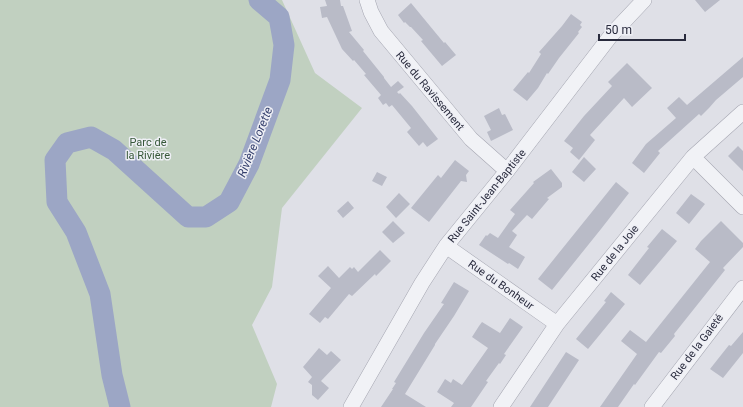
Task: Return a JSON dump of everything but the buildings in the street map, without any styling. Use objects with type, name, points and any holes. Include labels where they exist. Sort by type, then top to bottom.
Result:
[{"type":"street","name":"Rue du Ravissement","points":[[368,0],[371,12],[381,31],[471,139],[507,171]]},
{"type":"street","name":"Rue Saint-Jean-Baptiste","points":[[351,407],[422,283],[446,246],[507,171],[612,34],[644,0]]},
{"type":"street","name":"Rue de la Joie","points":[[501,407],[557,324],[693,157],[743,112]]},
{"type":"street","points":[[693,157],[743,207]]},
{"type":"street","name":"Rue du Bonheur","points":[[446,246],[557,324]]},
{"type":"street","name":"Rue de la Gaieté","points":[[652,407],[743,288]]},
{"type":"green space","name":"Parc de la Rivière","points":[[0,0],[282,0],[315,73],[362,108],[282,208],[272,287],[252,325],[277,384],[271,407],[0,407]]},
{"type":"waterway","name":"Rivière Lorette","points":[[120,407],[112,375],[100,294],[76,232],[57,202],[55,160],[67,143],[91,137],[114,150],[188,217],[206,217],[229,202],[249,164],[280,80],[284,45],[279,17],[259,0]]}]
